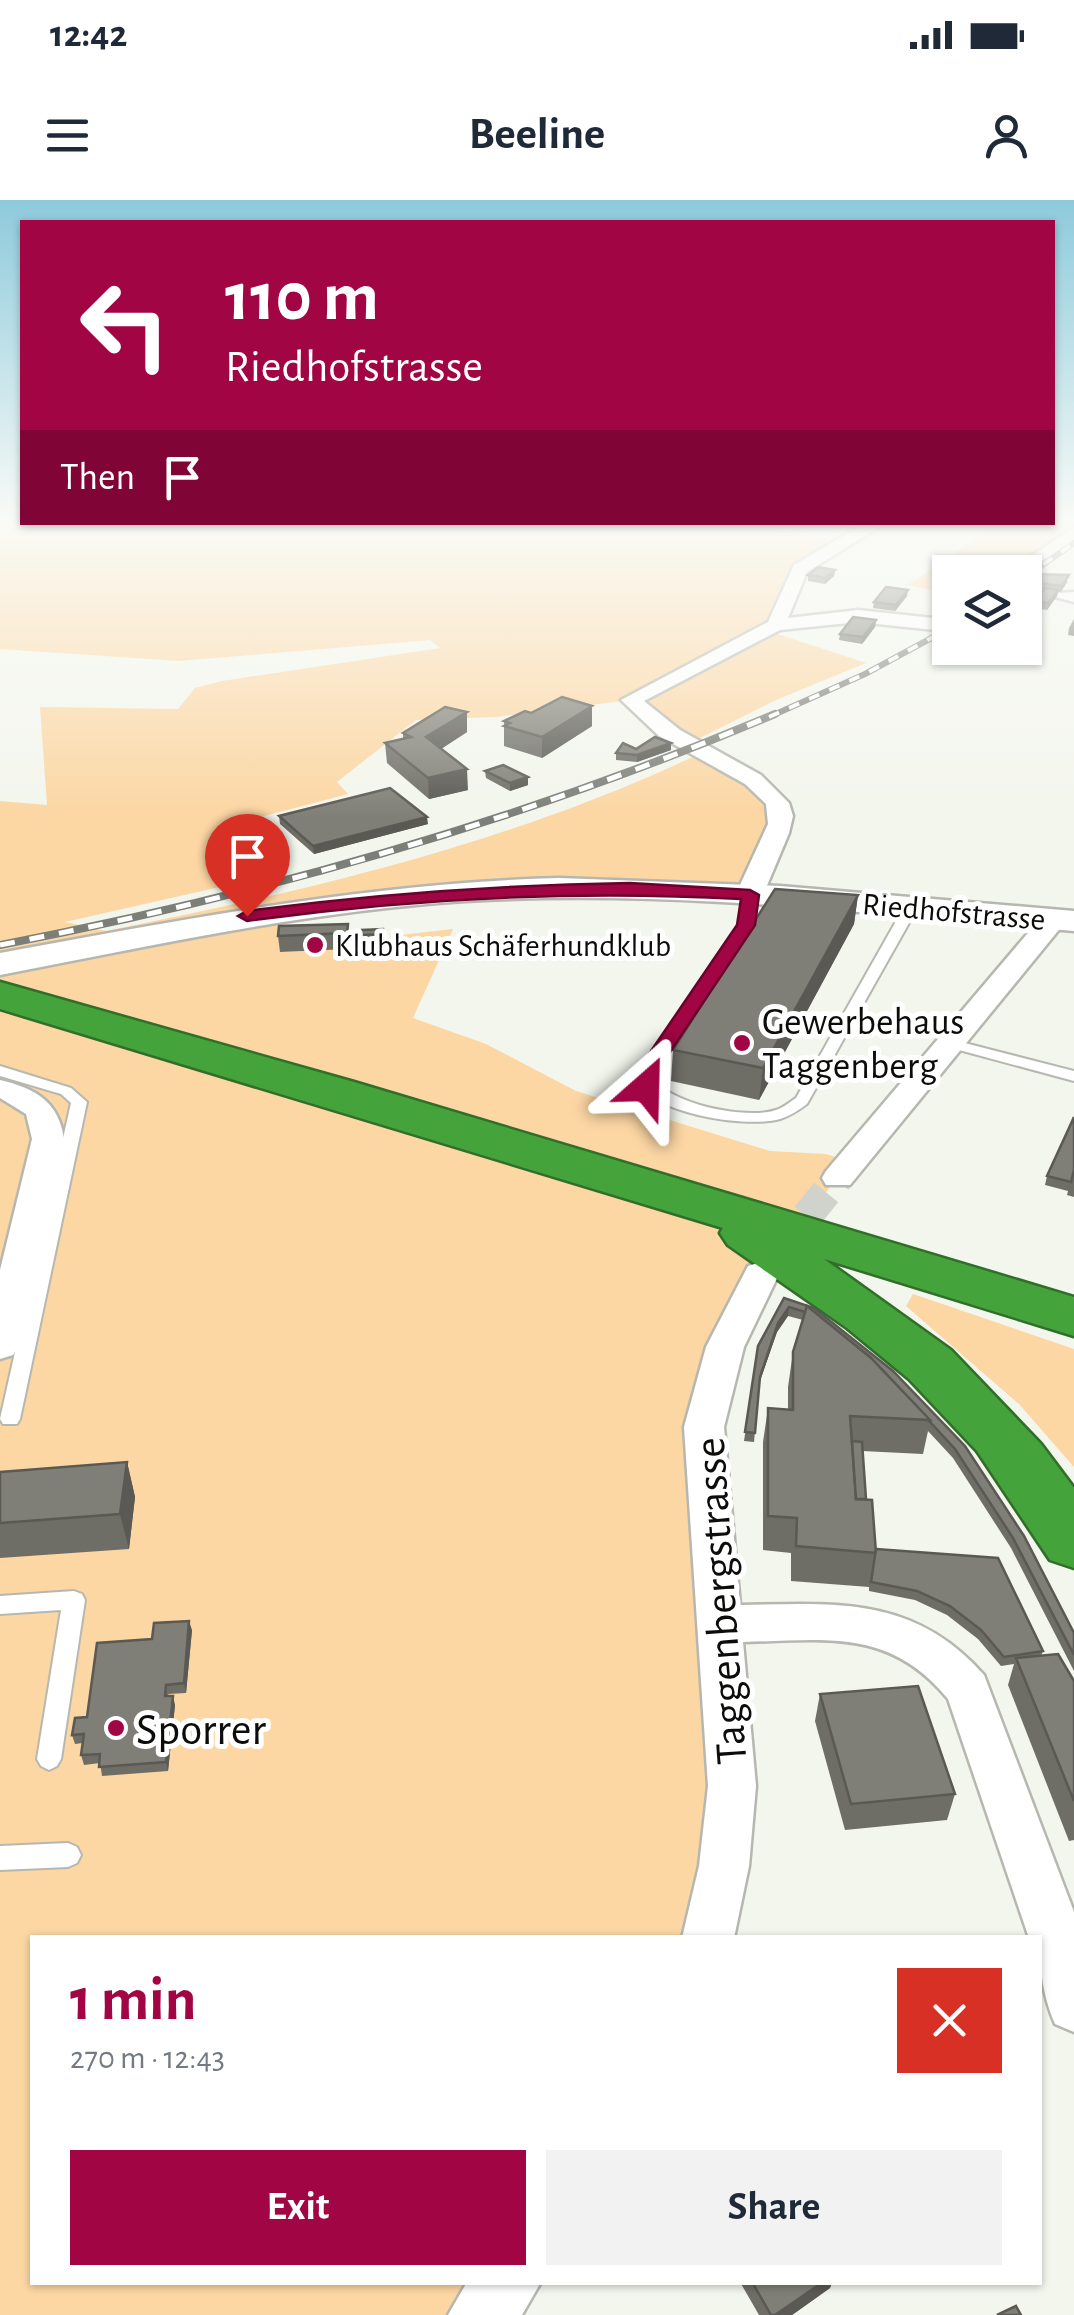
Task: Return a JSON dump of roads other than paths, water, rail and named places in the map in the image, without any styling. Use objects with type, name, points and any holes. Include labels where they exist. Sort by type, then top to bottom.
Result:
[{"type":"highway","points":[[0,965],[375,1071],[1074,1280]]},
{"type":"highway","points":[[0,995],[704,1202],[1074,1317]]},
{"type":"highway","points":[[704,1202],[881,1324],[931,1365],[1011,1450],[1074,1542]]},
{"type":"street","points":[[776,625],[778,620]]},
{"type":"street","points":[[750,899],[756,870],[780,825],[782,812],[775,798],[728,765],[669,733],[630,700],[776,625],[824,620]]},
{"type":"street","points":[[894,620],[932,624]]},
{"type":"street","name":"Riedhofstrasse","points":[[0,965],[247,916],[410,895],[590,888],[1063,920]]},
{"type":"street","points":[[838,1178],[1063,920]]},
{"type":"street","points":[[0,1089],[25,1096],[39,1107],[47,1121],[48,1138],[0,1346]]},
{"type":"street","name":"Taggenbergstrasse","points":[[709,1935],[724,1866],[732,1786],[704,1427],[713,1374],[730,1330],[761,1274]]},
{"type":"street","points":[[721,1624],[866,1623],[923,1642],[951,1663],[968,1689],[1043,1894],[1074,2005]]},
{"type":"street","points":[[479,2315],[508,2285]]},
{"type":"lane","points":[[750,899],[746,925],[644,1076],[646,1087],[659,1098],[739,1117],[778,1115],[802,1102],[902,923],[902,907]]},
{"type":"lane","points":[[953,1044],[1074,1076]]},
{"type":"lane","points":[[0,1071],[66,1092],[79,1102],[10,1419]]},
{"type":"lane","points":[[0,1605],[74,1600],[50,1760]]},
{"type":"lane","points":[[0,1858],[68,1856]]},
{"type":"tunnel","points":[[777,1253],[838,1178]]},
{"type":"railway","points":[[769,717],[865,674],[932,638]]},
{"type":"railway","points":[[0,945],[198,902],[393,850],[586,788],[775,714]]},
{"type":"place","name":"Klubhaus Schäferhundklub","points":[[315,945]]},
{"type":"place","name":"Gewerbehaus Taggenberg","points":[[742,1043]]},
{"type":"place","name":"Sporrer","points":[[116,1728]]}]
